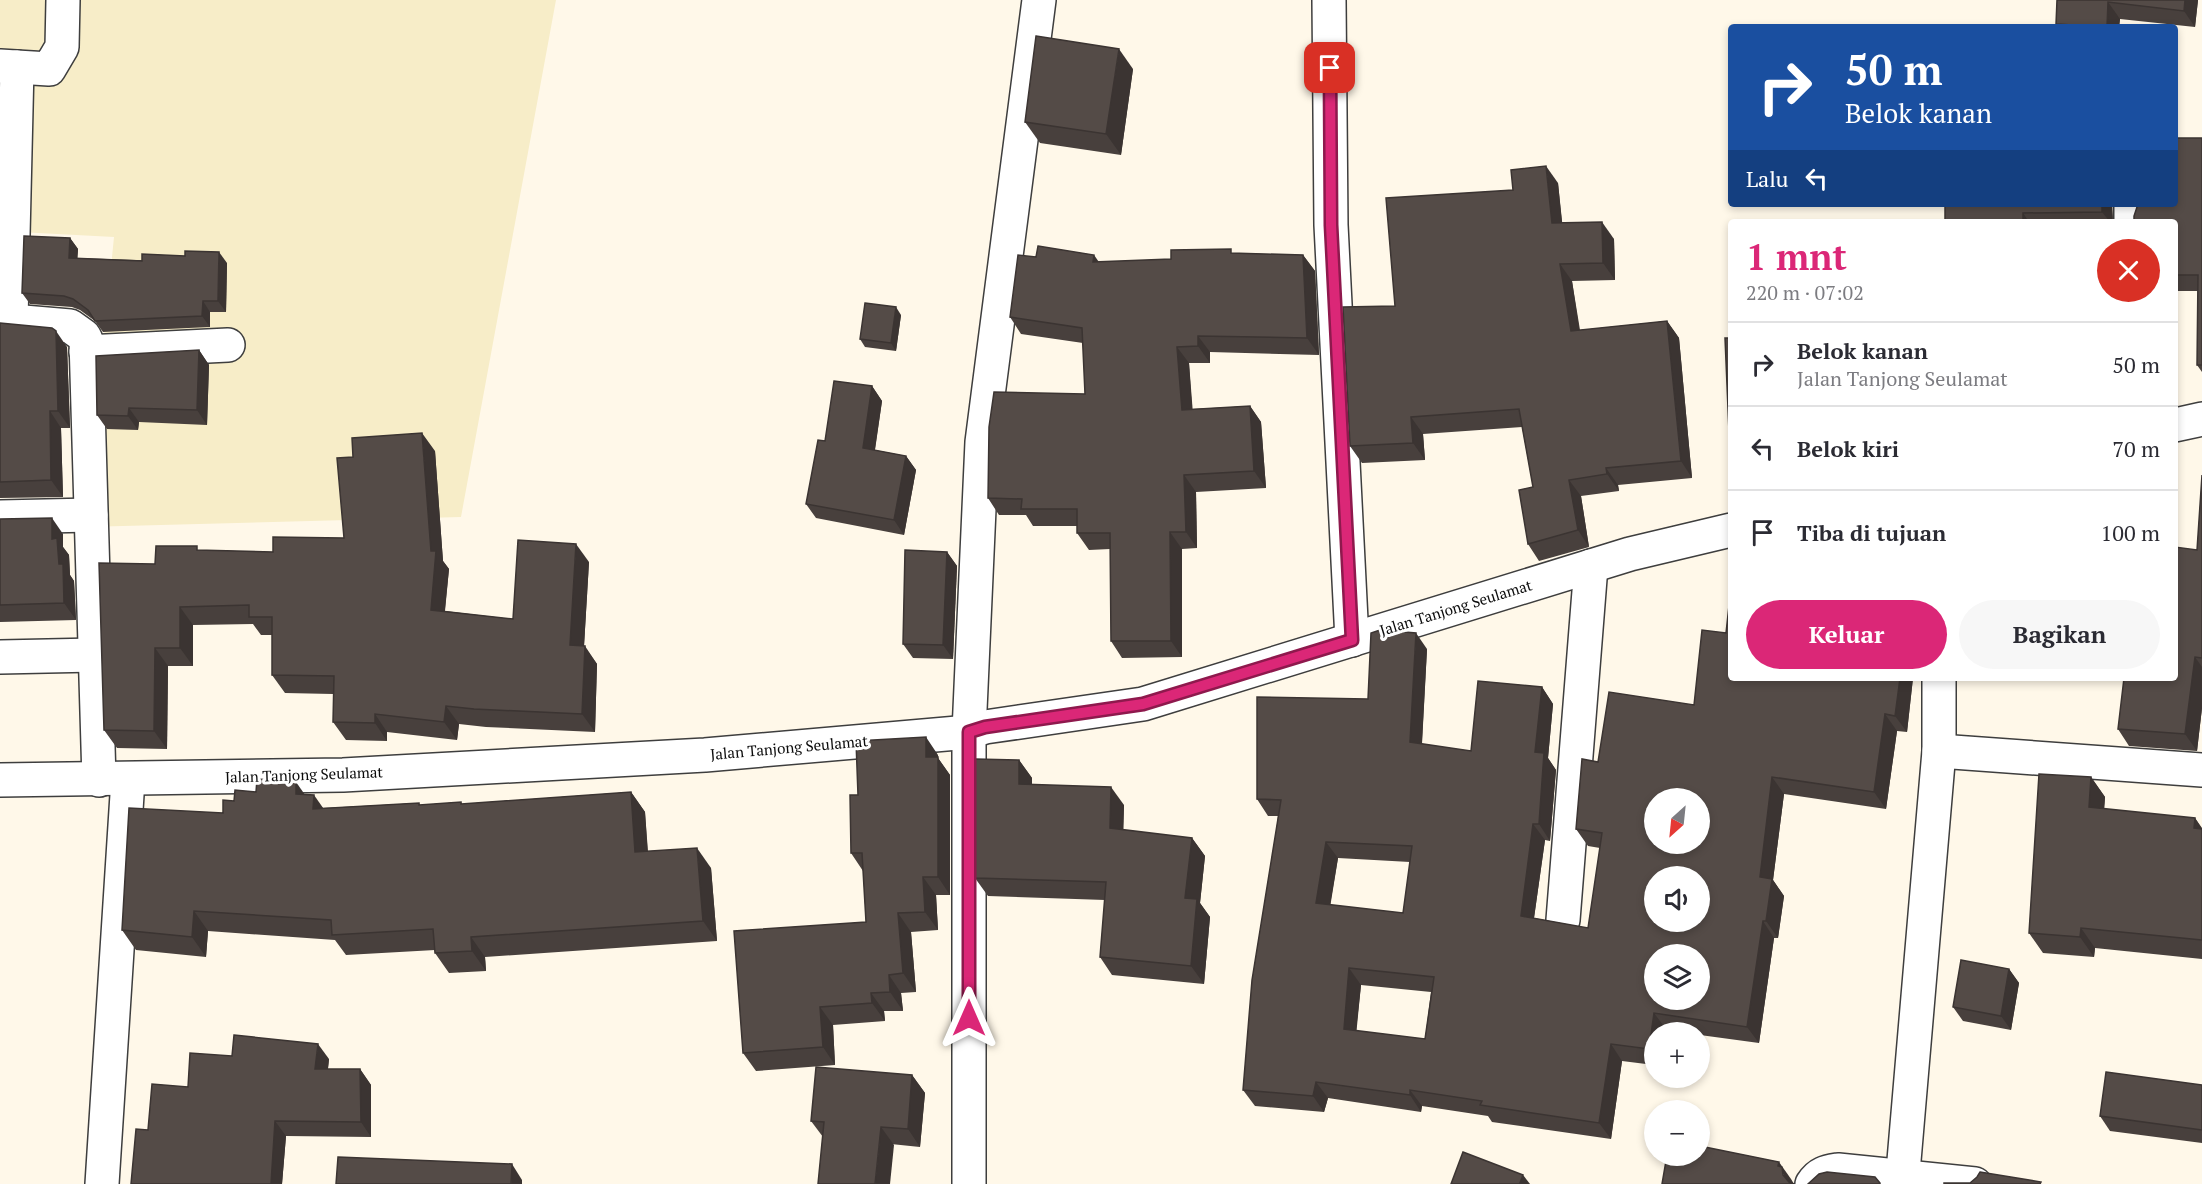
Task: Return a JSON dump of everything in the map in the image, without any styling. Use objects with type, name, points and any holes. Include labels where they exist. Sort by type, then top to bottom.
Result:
[{"type":"street","points":[[63,0],[62,47],[49,69],[8,66],[6,320],[70,326],[84,336],[86,352],[95,655],[113,780],[102,1184]]},
{"type":"street","points":[[969,1184],[969,732],[982,442],[1039,0]]},
{"type":"street","points":[[1329,0],[1331,225],[1352,640]]},
{"type":"street","points":[[86,352],[228,345]]},
{"type":"street","points":[[2178,424],[2202,419]]},
{"type":"street","points":[[0,518],[91,515]]},
{"type":"street","name":"Jalan Tanjong Seulamat","points":[[0,780],[343,775],[693,756],[969,732],[985,727],[1143,704],[1630,554],[1728,531]]},
{"type":"street","points":[[1563,920],[1591,566]]},
{"type":"street","points":[[0,657],[95,655]]},
{"type":"street","points":[[1902,1180],[1939,751],[1939,681]]},
{"type":"street","points":[[1939,751],[2202,770]]},
{"type":"street","points":[[1812,1184],[1825,1172],[1838,1170],[1902,1180],[1975,1184]]},
{"type":"shaded area","points":[[0,0],[556,0],[461,517],[85,527],[114,237],[0,231]]},
{"type":"building","points":[[2057,0],[2185,0],[2184,11],[2108,2],[2107,24],[2056,24]]},
{"type":"building","points":[[1036,36],[1119,49],[1106,134],[1025,122]]},
{"type":"building","points":[[2178,138],[2202,138],[2202,365],[2197,365],[2198,275],[2178,275],[2178,219],[2134,219],[2137,207],[2178,207]]},
{"type":"building","points":[[1546,166],[1552,223],[1602,222],[1603,263],[1560,264],[1571,331],[1667,321],[1681,461],[1606,468],[1607,474],[1569,480],[1578,530],[1528,544],[1519,490],[1533,487],[1519,409],[1411,417],[1413,443],[1350,446],[1343,307],[1395,306],[1386,198],[1513,190],[1511,170]]},
{"type":"building","points":[[1945,207],[2102,207],[2102,212],[2023,213],[2023,219],[1945,219]]},
{"type":"building","points":[[24,236],[70,238],[69,258],[142,261],[142,254],[185,256],[185,251],[219,252],[218,301],[203,301],[202,316],[95,321],[88,310],[73,299],[64,296],[22,293]]},
{"type":"building","points":[[1038,246],[1094,255],[1093,262],[1171,259],[1171,250],[1231,249],[1231,253],[1303,255],[1307,338],[1198,336],[1198,346],[1177,347],[1182,410],[1250,406],[1254,471],[1184,475],[1186,532],[1170,532],[1171,641],[1111,641],[1110,533],[1077,533],[1077,509],[1021,509],[1022,499],[988,498],[989,427],[994,392],[1085,394],[1082,328],[1010,317],[1018,255],[1036,257]]},
{"type":"building","points":[[865,303],[896,307],[891,343],[860,339]]},
{"type":"building","points":[[0,323],[52,328],[56,331],[58,411],[50,411],[51,480],[0,482]]},
{"type":"building","points":[[1725,338],[1728,338],[1728,408]]},
{"type":"building","points":[[199,350],[197,410],[129,408],[128,416],[97,415],[96,356]]},
{"type":"building","points":[[834,381],[872,386],[863,448],[906,456],[894,520],[806,504],[818,440],[825,441]]},
{"type":"building","points":[[422,433],[431,551],[436,551],[431,610],[513,619],[518,540],[576,544],[570,645],[585,646],[582,714],[446,706],[444,722],[375,714],[375,723],[333,722],[334,676],[272,675],[272,617],[249,617],[249,605],[180,607],[180,648],[155,648],[154,731],[104,730],[99,563],[155,564],[156,546],[197,546],[197,550],[273,552],[273,537],[344,538],[337,458],[353,457],[352,438]]},
{"type":"building","points":[[2202,475],[2202,658],[2195,657],[2185,734],[2118,729],[2124,681],[2178,681],[2178,547],[2197,550]]},
{"type":"building","points":[[52,518],[52,539],[57,538],[59,564],[63,564],[64,603],[0,605],[0,519]]},
{"type":"building","points":[[905,550],[947,552],[943,645],[903,644]]},
{"type":"building","points":[[1728,615],[1728,681],[1900,681],[1895,716],[1885,714],[1874,792],[1772,777],[1760,877],[1772,879],[1766,921],[1763,921],[1747,1027],[1654,1013],[1653,1022],[1644,1022],[1644,1048],[1611,1044],[1599,1123],[1480,1105],[1482,1101],[1410,1090],[1410,1095],[1316,1082],[1313,1096],[1243,1090],[1252,980],[1281,800],[1257,799],[1257,697],[1368,699],[1371,633],[1380,630],[1416,633],[1410,742],[1471,751],[1478,681],[1542,687],[1535,752],[1544,753],[1539,824],[1533,824],[1521,916],[1588,928],[1602,833],[1576,829],[1582,759],[1598,762],[1609,692],[1694,705],[1702,630],[1726,633]],"holes":[[[1326,842],[1412,846],[1403,913],[1316,903]],[[1349,968],[1434,977],[1425,1039],[1344,1029]]]},
{"type":"building","points":[[926,737],[926,757],[938,757],[938,877],[923,877],[925,912],[898,913],[903,973],[889,975],[890,992],[871,993],[872,1003],[820,1007],[823,1047],[743,1053],[734,931],[866,922],[862,853],[851,853],[850,795],[858,795],[856,741]]},
{"type":"building","points":[[975,759],[1019,760],[1019,784],[1111,787],[1110,828],[1192,838],[1185,898],[1197,899],[1191,966],[1100,957],[1106,882],[975,878]]},
{"type":"building","points":[[2039,774],[2091,777],[2089,807],[2195,818],[2194,828],[2202,829],[2202,940],[2081,928],[2080,937],[2029,933]]},
{"type":"building","points":[[257,779],[296,782],[296,794],[314,795],[313,809],[419,803],[419,805],[461,802],[461,804],[631,792],[635,852],[697,848],[703,921],[471,937],[472,951],[435,953],[433,929],[332,935],[331,920],[194,911],[192,937],[122,930],[129,808],[223,813],[223,800],[234,801],[235,790],[256,792]]},
{"type":"building","points":[[1961,960],[2009,969],[2001,1016],[1953,1007]]},
{"type":"building","points":[[234,1035],[318,1044],[315,1069],[360,1069],[361,1122],[275,1121],[271,1184],[131,1184],[136,1129],[148,1130],[152,1084],[188,1087],[190,1053],[232,1056]]},
{"type":"building","points":[[816,1067],[912,1075],[908,1129],[881,1127],[875,1184],[818,1184],[824,1122],[811,1121]]},
{"type":"building","points":[[2106,1072],[2202,1085],[2202,1130],[2100,1116]]},
{"type":"building","points":[[1710,1148],[1779,1162],[1778,1166],[1782,1167],[1783,1175],[1794,1184],[1662,1184],[1665,1166],[1710,1166]]},
{"type":"building","points":[[1463,1152],[1523,1175],[1520,1183],[1526,1184],[1451,1184]]},
{"type":"building","points":[[338,1157],[512,1164],[511,1184],[336,1184]]},
{"type":"building","points":[[1827,1172],[1875,1177],[1880,1184],[1808,1184],[1819,1174]]},
{"type":"building","points":[[1980,1172],[2041,1182],[2040,1184],[1944,1184],[1970,1183]]},
{"type":"route","points":[[969,1018],[969,732],[985,727],[1143,704],[1352,640],[1331,225],[1330,68]]}]
